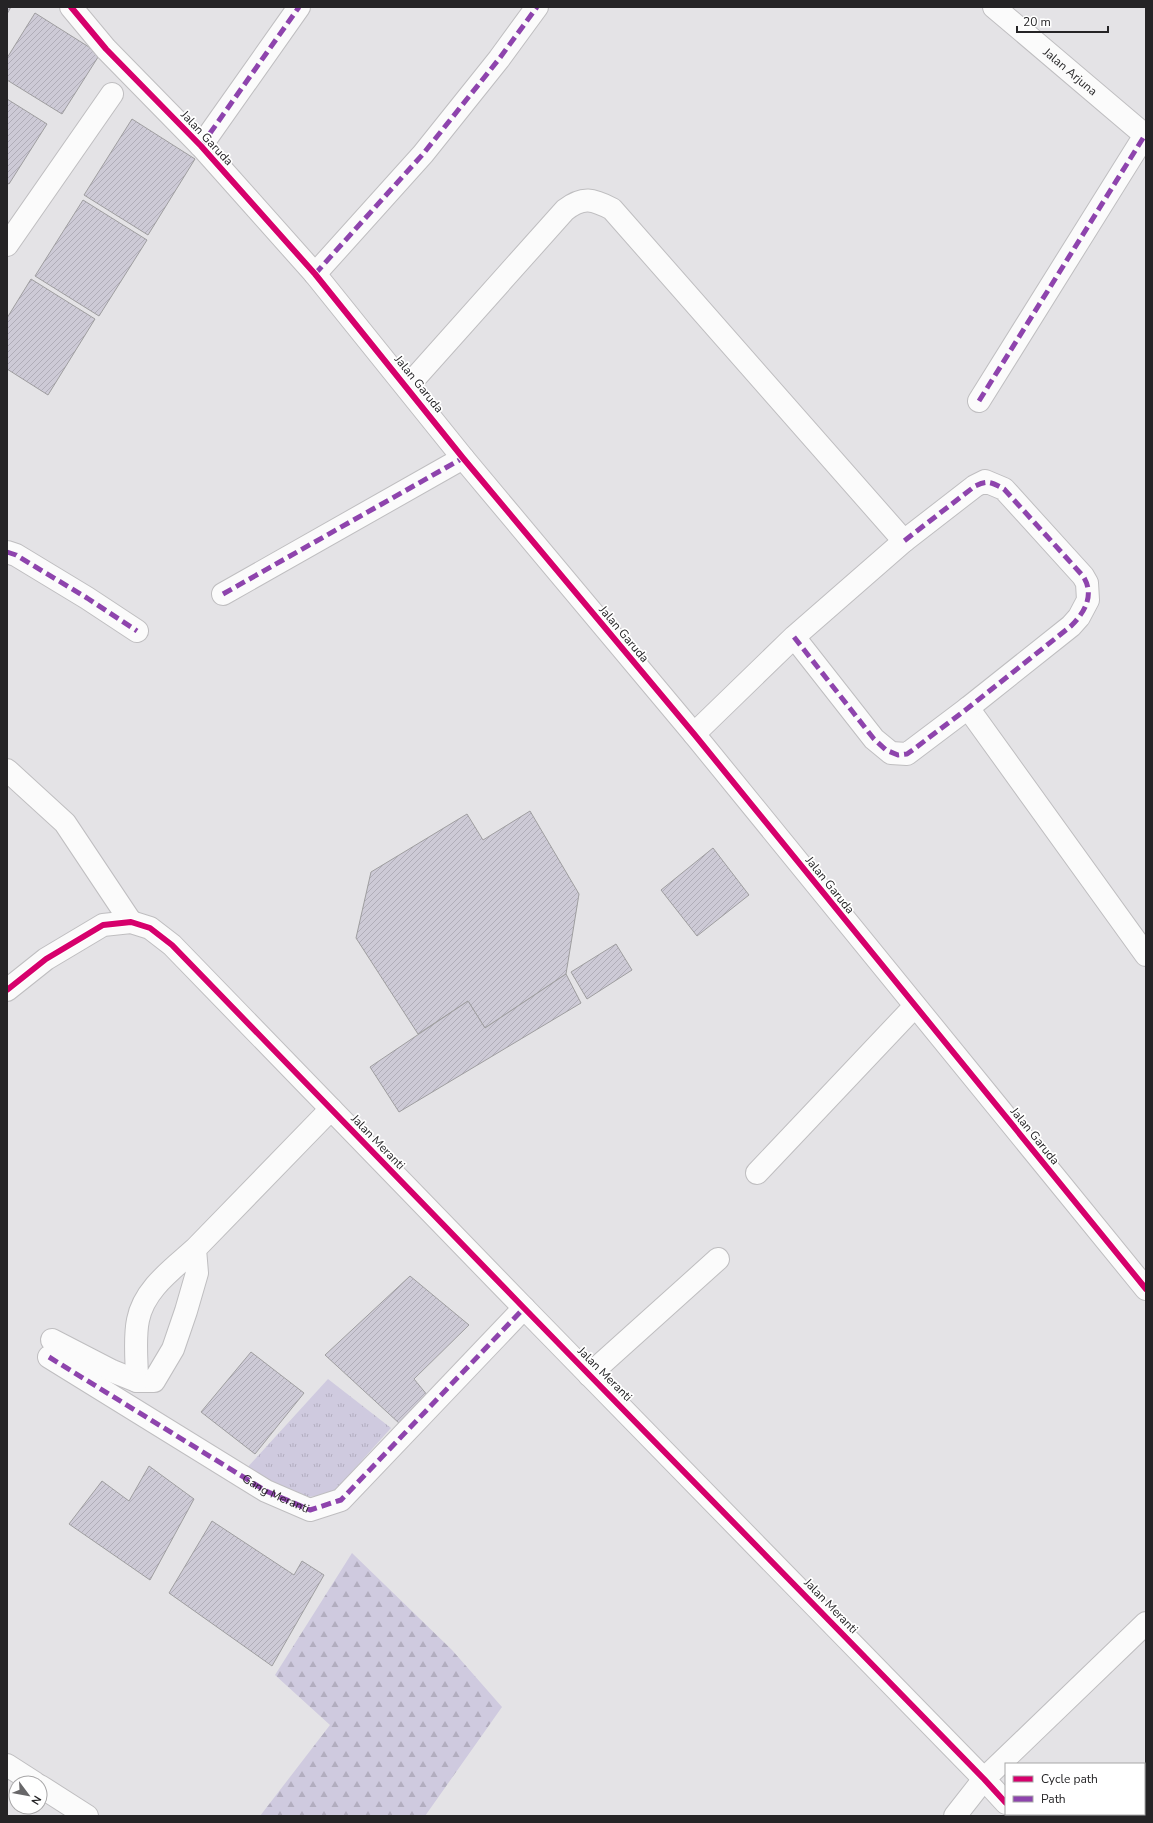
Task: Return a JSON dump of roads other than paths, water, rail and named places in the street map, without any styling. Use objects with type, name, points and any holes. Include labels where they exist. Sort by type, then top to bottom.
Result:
[{"type":"street","name":"Jalan Garuda","points":[[71,7],[106,49],[201,146],[315,274],[463,458],[694,734],[1146,1289]]},
{"type":"street","points":[[201,146],[299,7]]},
{"type":"street","points":[[315,274],[423,154],[499,59],[537,7]]},
{"type":"street","name":"Jalan Arjuna","points":[[994,7],[1146,136]]},
{"type":"street","points":[[7,245],[112,94]]},
{"type":"street","points":[[979,401],[1146,136]]},
{"type":"street","points":[[407,387],[565,210],[574,203],[582,200],[591,200],[612,209],[904,541]]},
{"type":"street","points":[[224,594],[463,458]]},
{"type":"street","points":[[694,734],[794,637],[904,541],[975,486],[985,481],[1004,489],[1088,583],[1088,600],[1079,617],[968,708],[907,754],[891,753],[874,739],[794,637]]},
{"type":"street","points":[[7,552],[16,555],[87,598],[137,631]]},
{"type":"street","points":[[968,708],[1146,955]]},
{"type":"street","points":[[7,770],[65,823],[131,922],[103,925],[46,960],[7,990]]},
{"type":"street","name":"Jalan Meranti","points":[[131,922],[150,928],[172,945],[1005,1802]]},
{"type":"street","points":[[757,1173],[915,1006]]},
{"type":"street","points":[[195,1249],[197,1273],[173,1349],[154,1382],[137,1381],[138,1319],[145,1302],[160,1281],[195,1249],[331,1109]]},
{"type":"street","points":[[589,1375],[718,1259]]},
{"type":"street","name":"Gang Meranti","points":[[137,1381],[58,1353],[266,1491],[310,1510],[341,1500],[524,1308]]},
{"type":"street","points":[[955,1816],[984,1779],[1146,1623]]},
{"type":"street","points":[[7,1765],[23,1775]]},
{"type":"street","points":[[48,1791],[84,1815]]}]
